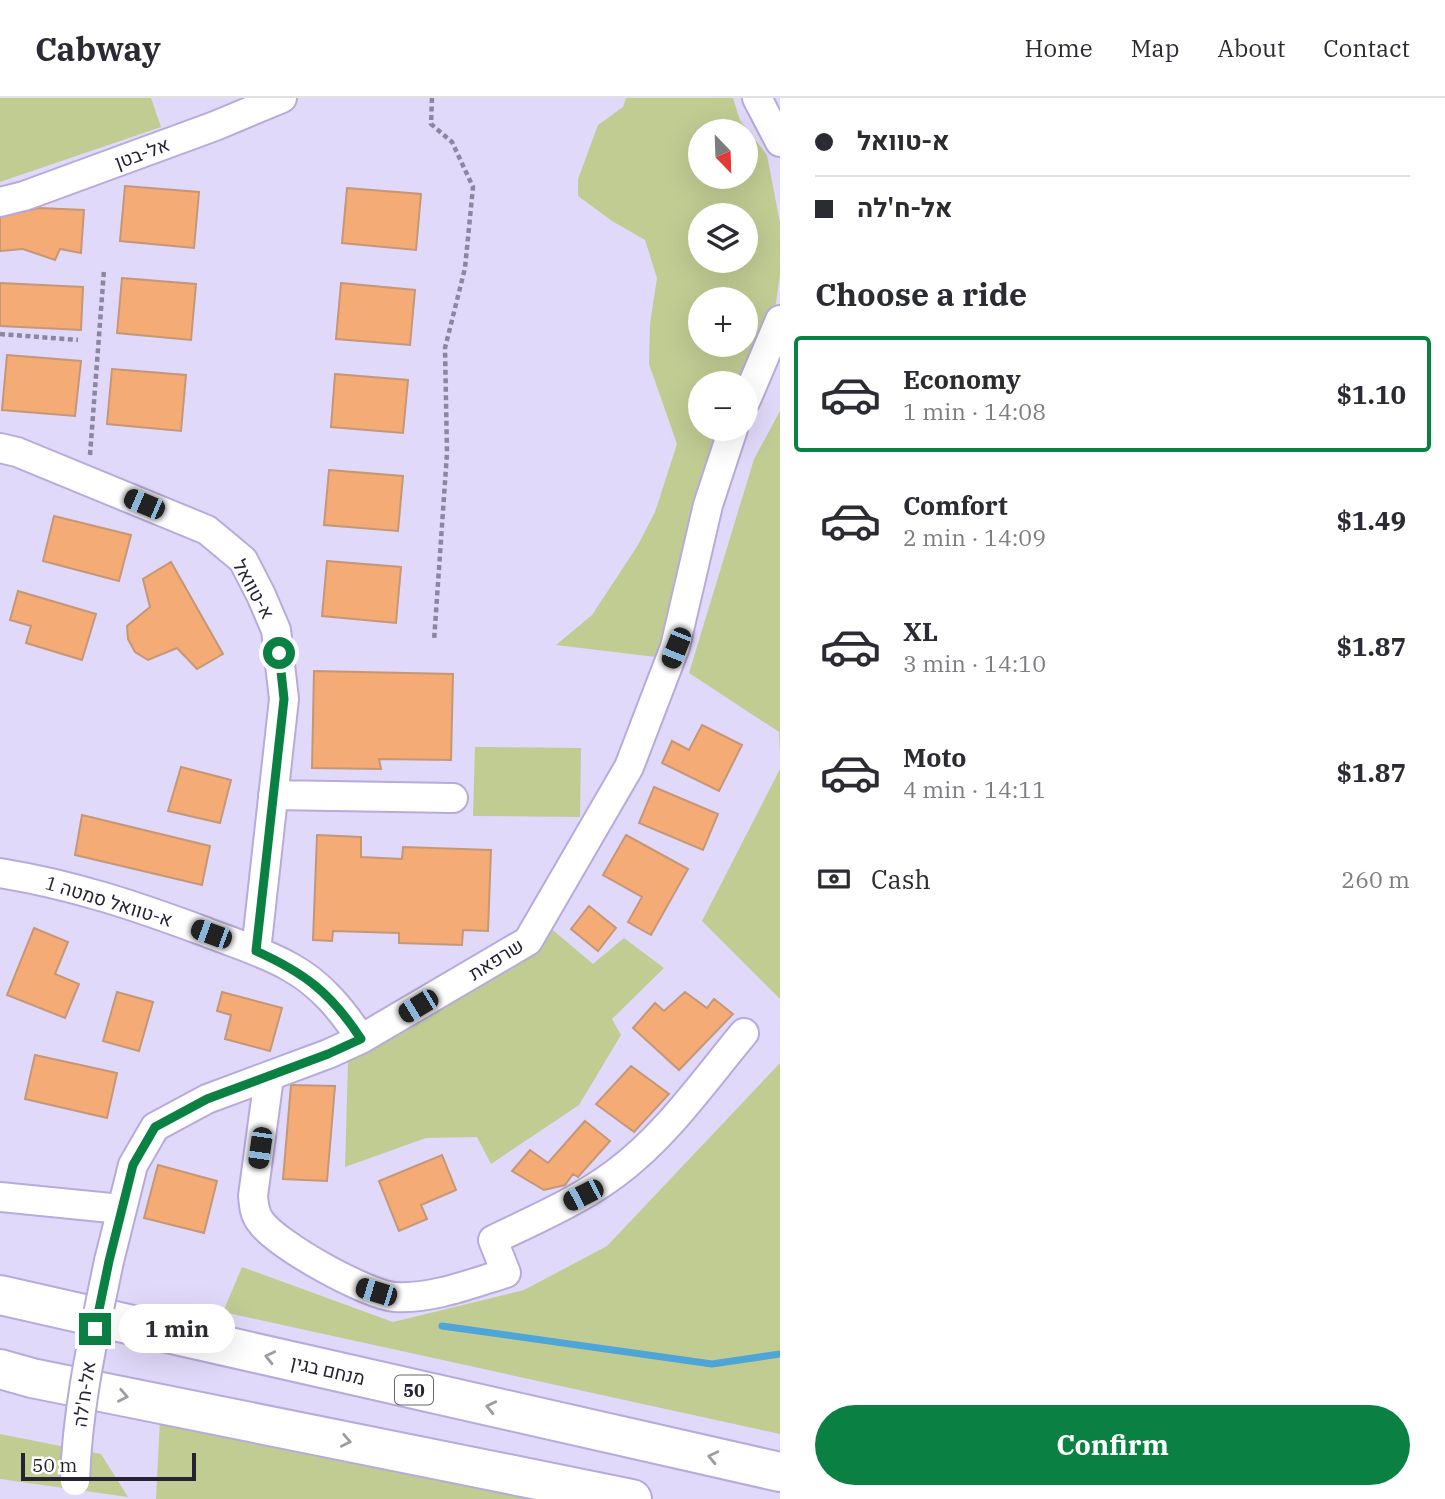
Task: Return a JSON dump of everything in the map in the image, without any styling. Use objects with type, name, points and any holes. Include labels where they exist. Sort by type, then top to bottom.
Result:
[{"type":"highway","name":"מנחם בגין","points":[[0,1293],[48,1307],[780,1472]]},
{"type":"highway","points":[[11,1374],[632,1499]]},
{"type":"street","name":"אל-בטן","points":[[0,202],[24,196],[215,126],[282,98]]},
{"type":"street","points":[[757,98],[780,142]]},
{"type":"street","points":[[758,372],[780,320]]},
{"type":"street","name":"שרפאת","points":[[121,1209],[133,1165],[155,1127],[207,1099],[361,1039],[528,941],[629,767],[676,648],[708,505],[729,441]]},
{"type":"street","name":"א-טוואל","points":[[0,448],[88,480],[207,530],[243,560],[276,630],[284,699],[256,951]]},
{"type":"street","points":[[273,795],[453,798]]},
{"type":"street","name":"א-טוואל סמטה 1","points":[[0,873],[63,885],[122,901],[256,951]]},
{"type":"street","points":[[256,951],[291,967],[326,993],[361,1039]]},
{"type":"street","points":[[269,1077],[253,1196],[254,1210],[260,1222],[279,1240],[359,1286],[393,1297],[435,1295],[506,1273],[492,1240],[583,1195],[617,1173],[662,1130],[744,1033]]},
{"type":"street","points":[[0,1197],[121,1209]]},
{"type":"street","name":"אל-ח'לה","points":[[75,1490],[84,1386],[121,1209]]},
{"type":"path","points":[[432,98],[431,124],[452,142],[473,187],[465,268],[445,348],[447,453],[433,641]]},
{"type":"path","points":[[88,480],[104,270]]},
{"type":"path","points":[[0,334],[78,340]]},
{"type":"green space","points":[[0,98],[151,98],[161,127],[0,182]]},
{"type":"green space","points":[[626,98],[733,98],[740,119],[688,119],[688,189],[758,189],[758,143],[767,155],[780,223],[780,274],[771,330],[752,371],[688,371],[688,441],[724,441],[672,659],[556,645],[592,615],[638,545],[655,512],[677,444],[649,364],[650,324],[657,278],[645,240],[612,221],[578,196],[578,179],[598,125],[623,107]]},
{"type":"green space","points":[[780,411],[780,755],[779,732],[689,673],[754,459]]},
{"type":"green space","points":[[475,747],[581,748],[580,817],[473,816]]},
{"type":"green space","points":[[780,769],[780,999],[702,921]]},
{"type":"green space","points":[[548,926],[593,964],[624,938],[664,968],[612,1019],[621,1035],[579,1105],[491,1164],[477,1137],[426,1138],[345,1167],[348,1062],[515,961]]},
{"type":"green space","points":[[780,1063],[780,1434],[223,1312],[242,1267],[393,1322],[524,1290],[607,1246]]},
{"type":"green space","points":[[160,1419],[528,1499],[156,1499]]},
{"type":"green space","points":[[0,1434],[101,1454],[128,1497],[0,1479]]},
{"type":"building","points":[[125,186],[199,192],[194,248],[120,241]]},
{"type":"building","points":[[347,188],[421,194],[416,250],[342,243]]},
{"type":"building","points":[[39,208],[84,210],[81,253],[60,249],[55,260],[23,249],[0,251],[0,217]]},
{"type":"building","points":[[122,278],[196,284],[191,340],[117,333]]},
{"type":"building","points":[[0,283],[83,287],[81,330],[0,326]]},
{"type":"building","points":[[341,283],[415,290],[410,345],[336,339]]},
{"type":"building","points":[[7,355],[81,361],[75,416],[2,410]]},
{"type":"building","points":[[112,369],[186,375],[181,431],[107,424]]},
{"type":"building","points":[[335,374],[408,380],[403,433],[331,427]]},
{"type":"building","points":[[329,470],[403,476],[398,531],[324,525]]},
{"type":"building","points":[[54,516],[131,535],[119,581],[43,561]]},
{"type":"building","points":[[327,561],[401,567],[396,623],[322,616]]},
{"type":"building","points":[[171,562],[223,654],[197,669],[177,648],[148,660],[135,652],[128,639],[127,626],[150,607],[143,579]]},
{"type":"building","points":[[18,591],[96,614],[82,660],[26,643],[31,626],[10,620]]},
{"type":"building","points":[[314,671],[453,674],[451,760],[379,759],[381,769],[312,768]]},
{"type":"building","points":[[702,725],[742,745],[719,791],[662,763],[672,741],[689,750]]},
{"type":"building","points":[[181,767],[231,780],[220,823],[168,811]]},
{"type":"building","points":[[654,787],[718,814],[703,850],[639,823]]},
{"type":"building","points":[[82,815],[210,846],[202,885],[75,855]]},
{"type":"building","points":[[317,835],[361,837],[361,857],[402,859],[403,847],[491,850],[488,931],[463,930],[462,945],[399,943],[399,933],[333,931],[332,941],[313,940]]},
{"type":"building","points":[[626,835],[688,869],[651,935],[628,922],[642,897],[603,875]]},
{"type":"building","points":[[589,906],[616,928],[598,951],[571,929]]},
{"type":"building","points":[[34,928],[68,942],[55,974],[79,984],[65,1018],[7,995]]},
{"type":"building","points":[[117,992],[153,1002],[139,1051],[103,1041]]},
{"type":"building","points":[[222,992],[282,1008],[270,1051],[225,1039],[231,1015],[217,1011]]},
{"type":"building","points":[[685,992],[707,1008],[714,999],[733,1014],[679,1070],[633,1028],[655,1003],[664,1011]]},
{"type":"building","points":[[35,1055],[117,1073],[107,1118],[25,1099]]},
{"type":"building","points":[[631,1066],[669,1094],[634,1132],[596,1104]]},
{"type":"building","points":[[291,1085],[335,1086],[327,1181],[283,1179]]},
{"type":"building","points":[[585,1121],[610,1141],[578,1177],[573,1174],[565,1185],[544,1190],[512,1171],[530,1150],[548,1163]]},
{"type":"building","points":[[442,1155],[456,1190],[421,1205],[427,1219],[399,1231],[379,1181]]},
{"type":"building","points":[[158,1165],[217,1181],[204,1233],[144,1218]]},
{"type":"waterway","points":[[442,1326],[712,1364],[780,1354]]},
{"type":"route","points":[[95,1329],[133,1165],[155,1127],[207,1099],[361,1039],[326,993],[291,967],[256,951],[284,699],[279,653]]}]
